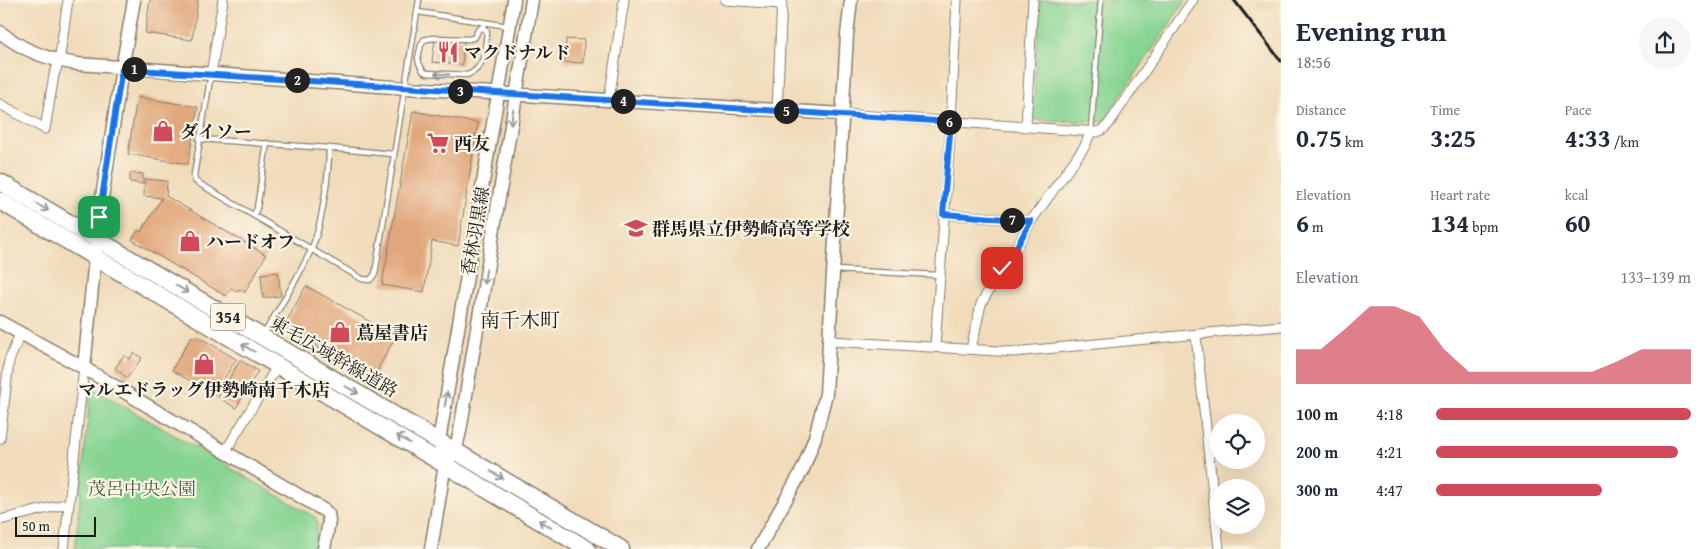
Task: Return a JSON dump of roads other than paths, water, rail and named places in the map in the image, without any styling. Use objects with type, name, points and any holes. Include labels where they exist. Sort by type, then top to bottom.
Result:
[{"type":"highway","name":"東毛広域幹線道路","points":[[0,182],[621,549]]},
{"type":"highway","name":"東毛広域幹線道路","points":[[0,201],[588,549]]},
{"type":"street","points":[[0,104],[45,130],[68,0]]},
{"type":"street","points":[[64,549],[94,258],[134,0]]},
{"type":"street","points":[[211,74],[223,0]]},
{"type":"street","name":"香林羽黒線","points":[[432,549],[444,464],[439,441],[514,0]]},
{"type":"street","name":"香林羽黒線","points":[[455,452],[532,0]]},
{"type":"street","points":[[609,100],[624,0]]},
{"type":"street","points":[[725,0],[782,2],[777,111]]},
{"type":"street","points":[[758,549],[803,469],[815,437],[826,394],[851,0]]},
{"type":"street","points":[[935,346],[951,122],[957,0]]},
{"type":"street","points":[[1026,126],[1033,0]]},
{"type":"street","points":[[0,32],[35,54],[58,62],[122,69],[843,114],[1091,132],[1102,130],[1108,125],[1193,0]]},
{"type":"street","points":[[971,349],[981,304],[996,276],[1011,257],[1031,221],[1086,146],[1091,132]]},
{"type":"street","points":[[943,214],[1031,221]]},
{"type":"street","points":[[0,322],[84,368],[328,514],[329,521],[324,549]]},
{"type":"street","points":[[830,341],[1014,352],[1196,336],[1281,326]]},
{"type":"street","points":[[0,439],[4,362],[20,334]]},
{"type":"street","points":[[1196,336],[1219,549]]},
{"type":"street","points":[[225,452],[278,365]]},
{"type":"street","points":[[444,464],[455,452]]},
{"type":"street","points":[[0,520],[69,503]]},
{"type":"lane","points":[[211,74],[199,139],[194,175],[195,181],[362,279],[366,281],[372,279],[375,274],[419,0]]},
{"type":"lane","points":[[1091,132],[1101,0]]},
{"type":"lane","points":[[418,12],[483,25],[510,26]]},
{"type":"lane","points":[[483,25],[488,32],[482,64],[473,73],[467,75],[427,73],[420,67],[418,58],[421,44],[424,40],[432,38],[470,39],[475,36],[483,25]]},
{"type":"lane","points":[[199,139],[393,154]]},
{"type":"lane","points":[[254,215],[257,208],[267,144]]},
{"type":"lane","points":[[262,337],[312,249],[318,228],[329,165],[329,148]]},
{"type":"lane","points":[[834,270],[940,275]]},
{"type":"railway","points":[[1234,0],[1281,61]]},
{"type":"place","name":"マクドナルド","points":[[448,52]]},
{"type":"place","name":"ダイソー","points":[[163,131]]},
{"type":"place","name":"西友","points":[[438,143]]},
{"type":"place","name":"群馬県立伊勢崎高等学校","points":[[636,228]]},
{"type":"place","name":"ハードオフ","points":[[190,241]]},
{"type":"place","name":"蔦屋書店","points":[[340,332]]},
{"type":"place","name":"マルエドラッグ伊勢崎南千木店","points":[[204,364]]},
{"type":"district","name":"南千木町","points":[[520,319]]},
{"type":"park label","name":"茂呂中央公園","points":[[142,488]]}]
